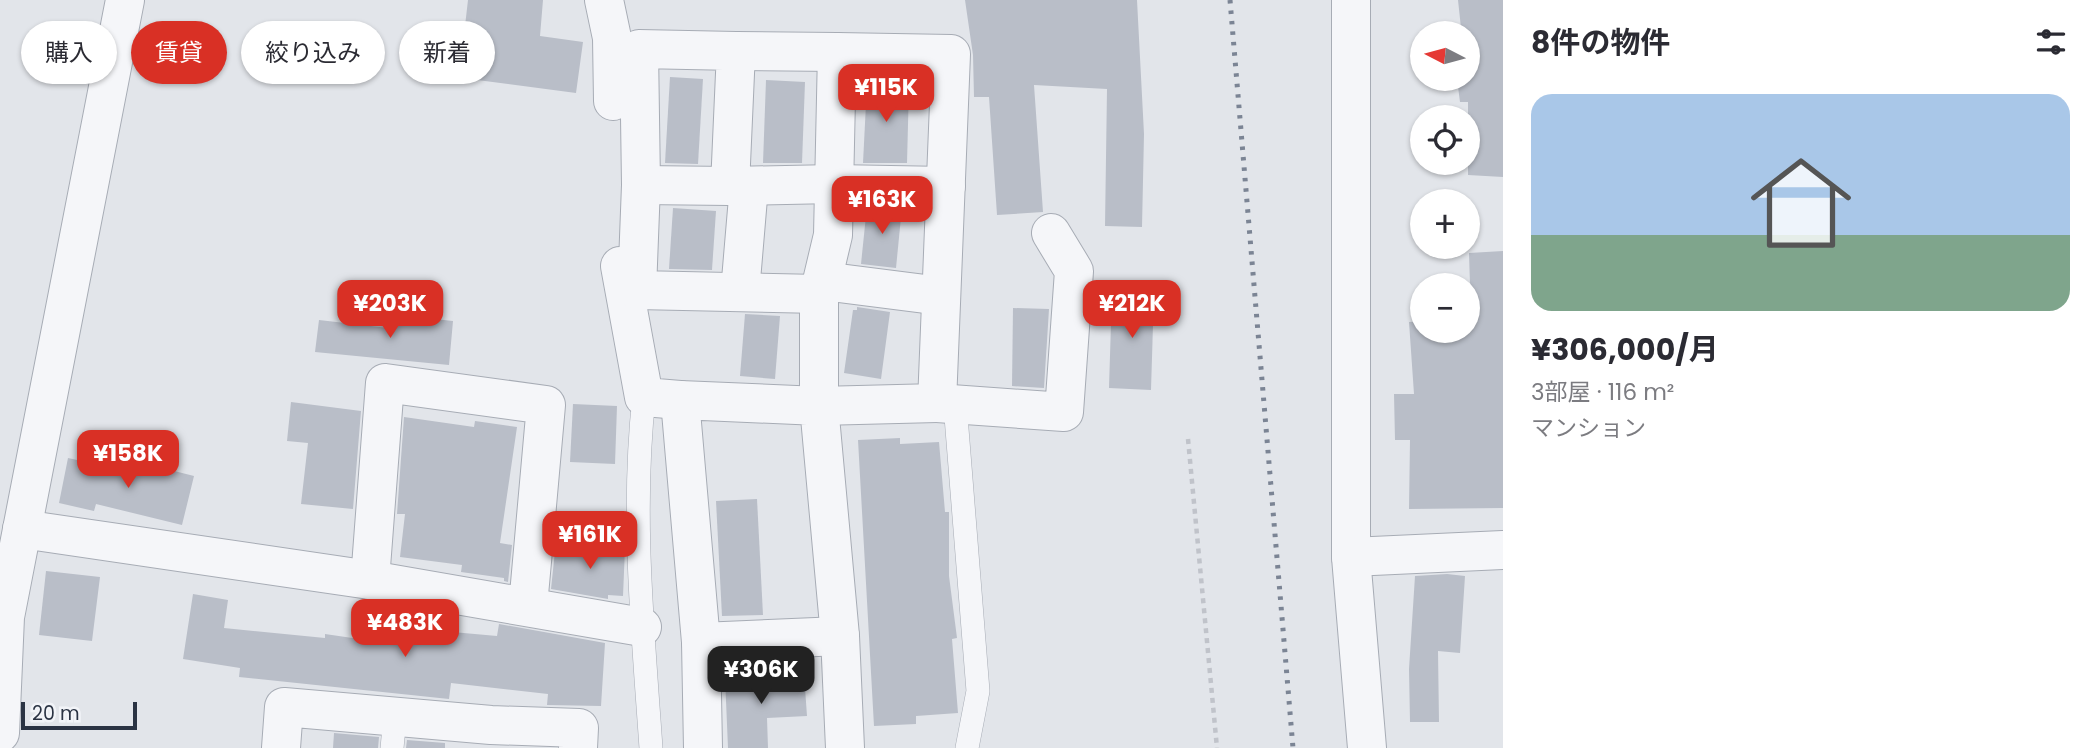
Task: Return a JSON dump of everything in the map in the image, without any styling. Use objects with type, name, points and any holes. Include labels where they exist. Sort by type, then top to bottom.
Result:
[{"type":"street","points":[[0,733],[5,617],[125,0]]},
{"type":"street","points":[[604,0],[612,38],[617,254],[662,398],[701,642],[703,748]]},
{"type":"street","points":[[1350,0],[1351,557],[1367,748]]},
{"type":"street","points":[[941,296],[821,288],[740,292],[637,290],[641,185],[639,49],[951,54],[941,296],[946,403]]},
{"type":"street","points":[[736,51],[740,292]]},
{"type":"street","points":[[837,52],[833,235],[821,288],[819,406],[840,636],[845,748]]},
{"type":"street","points":[[641,185],[946,186]]},
{"type":"street","points":[[662,398],[819,406],[946,403],[1064,412],[1074,271],[1051,233]]},
{"type":"street","points":[[370,580],[385,383],[546,405],[528,606]]},
{"type":"street","points":[[22,529],[370,580],[642,626]]},
{"type":"street","points":[[1351,557],[1503,550]]},
{"type":"street","points":[[701,642],[840,636]]},
{"type":"street","points":[[281,748],[284,707],[394,732],[490,736],[579,728],[578,748]]},
{"type":"lane","points":[[651,748],[642,626],[638,454],[662,398]]},
{"type":"lane","points":[[946,403],[978,691],[967,748]]},
{"type":"path","points":[[1188,439],[1217,748]]},
{"type":"building","points":[[468,0],[543,0],[540,36],[583,42],[576,93],[495,82],[495,21],[466,21]]},
{"type":"building","points":[[965,0],[1137,0],[1144,134],[1142,227],[1105,226],[1107,89],[1034,85],[1043,212],[997,215],[989,97],[974,97],[973,55]]},
{"type":"building","points":[[1458,0],[1503,0],[1503,177],[1468,175],[1480,175],[1480,105],[1460,102],[1459,91],[1480,91],[1480,21],[1460,21]]},
{"type":"building","points":[[670,77],[703,79],[698,164],[665,163]]},
{"type":"building","points":[[766,80],[805,82],[802,163],[763,163]]},
{"type":"building","points":[[867,84],[909,86],[907,163],[863,163]]},
{"type":"building","points":[[867,206],[902,207],[896,268],[861,264]]},
{"type":"building","points":[[673,208],[716,211],[712,270],[669,269]]},
{"type":"building","points":[[1503,251],[1503,508],[1409,509],[1410,440],[1395,440],[1394,394],[1414,394],[1410,343],[1480,343],[1480,273],[1470,273],[1469,259],[1480,259],[1480,252]]},
{"type":"building","points":[[1112,291],[1154,292],[1151,390],[1109,388]]},
{"type":"building","points":[[857,307],[890,312],[881,379],[844,373],[853,310],[857,310]]},
{"type":"building","points":[[1013,308],[1049,309],[1044,388],[1012,386]]},
{"type":"building","points":[[389,314],[453,321],[449,365],[315,352],[319,320],[388,328]]},
{"type":"building","points":[[745,314],[780,316],[775,379],[740,376]]},
{"type":"building","points":[[291,402],[361,411],[353,509],[301,504],[308,443],[287,441]]},
{"type":"building","points":[[573,404],[617,406],[615,464],[570,462]]},
{"type":"building","points":[[404,417],[474,427],[475,421],[517,427],[500,543],[512,545],[508,582],[504,581],[504,578],[461,572],[462,565],[400,557],[405,514],[397,514]]},
{"type":"building","points":[[900,438],[900,444],[939,442],[945,512],[949,512],[949,576],[957,638],[952,639],[958,713],[916,716],[916,724],[874,726],[858,440]]},
{"type":"building","points":[[68,458],[132,472],[135,461],[194,476],[182,525],[96,504],[94,511],[59,503]]},
{"type":"building","points":[[757,499],[763,615],[722,616],[716,501]]},
{"type":"building","points":[[568,544],[625,548],[623,596],[608,595],[608,599],[551,589],[555,551],[567,552]]},
{"type":"building","points":[[46,571],[100,577],[92,641],[39,635]]},
{"type":"building","points":[[1415,576],[1465,576],[1460,653],[1438,651],[1439,722],[1410,722],[1409,669]]},
{"type":"building","points":[[193,594],[228,600],[224,628],[325,638],[325,634],[407,646],[408,628],[497,636],[499,624],[605,643],[601,706],[547,705],[548,694],[451,683],[449,699],[239,677],[240,668],[183,659]]},
{"type":"building","points":[[804,674],[807,716],[767,718],[768,748],[728,748],[725,677]]},
{"type":"building","points":[[334,733],[379,737],[378,748],[333,748]]},
{"type":"building","points":[[407,740],[445,743],[445,748],[406,748]]},
{"type":"railway","points":[[1230,0],[1293,748]]}]
